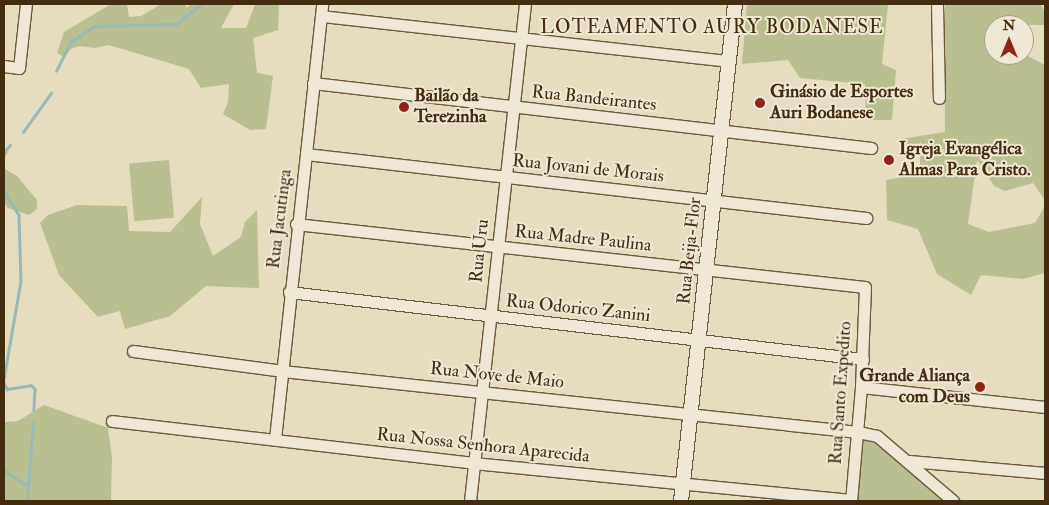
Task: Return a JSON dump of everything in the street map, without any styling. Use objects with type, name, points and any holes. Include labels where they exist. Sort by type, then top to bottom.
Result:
[{"type":"street","points":[[4,66],[19,68],[26,4]]},
{"type":"street","name":"Rua Jacutinga","points":[[274,439],[296,224],[306,154],[322,4]]},
{"type":"street","name":"Rua Uru","points":[[470,501],[525,4]]},
{"type":"street","name":"Rua Beija-Flor","points":[[681,501],[700,341],[735,4]]},
{"type":"street","points":[[937,4],[939,98]]},
{"type":"street","points":[[320,16],[729,61]]},
{"type":"street","name":"Rua Bandeirantes","points":[[313,83],[514,108],[871,148]]},
{"type":"street","name":"Rua Jovani de Morais","points":[[306,154],[866,218]]},
{"type":"street","name":"Rua Madre Paulina","points":[[296,224],[865,287]]},
{"type":"street","name":"Rua Santo Expedito","points":[[851,500],[863,359],[865,287]]},
{"type":"street","name":"Rua Odorico Zanini","points":[[289,292],[490,317],[863,359]]},
{"type":"street","name":"Rua Nove de Maio","points":[[133,351],[282,371],[858,432],[877,436],[909,461],[954,501]]},
{"type":"street","points":[[861,387],[1045,407]]},
{"type":"street","name":"Rua Nossa Senhora Aparecida","points":[[112,421],[473,463],[851,500]]},
{"type":"street","points":[[909,461],[1045,473]]},
{"type":"green space","points":[[111,4],[127,4],[129,17],[141,16],[161,4],[186,4],[186,8],[192,4],[234,4],[221,28],[246,28],[255,5],[279,4],[278,30],[253,38],[257,73],[273,76],[266,129],[250,130],[223,114],[228,102],[229,84],[201,88],[189,69],[109,45],[95,48],[80,46],[71,49],[64,57],[57,53],[64,32]]},
{"type":"green space","points":[[747,4],[888,4],[882,64],[896,70],[892,120],[866,120],[865,84],[800,78],[788,60],[742,64]]},
{"type":"green space","points":[[945,4],[1041,4],[1045,13],[1045,25],[1034,25],[1034,15],[984,15],[984,65],[1034,65],[1034,59],[1045,65],[1045,200],[1033,183],[1005,191],[994,186],[977,160],[968,224],[989,232],[1035,223],[1045,206],[1045,273],[1023,279],[981,275],[971,295],[937,274],[918,229],[887,220],[886,180],[920,174],[920,156],[901,139],[945,132]]},
{"type":"green space","points":[[4,147],[8,152],[4,159]]},
{"type":"green space","points":[[4,159],[5,169],[17,176],[37,200],[37,209],[29,215],[8,208],[4,203]]},
{"type":"green space","points":[[169,160],[174,218],[134,221],[129,163]]},
{"type":"green space","points":[[202,197],[200,224],[213,256],[241,237],[245,222],[257,210],[259,288],[206,286],[170,316],[125,329],[120,311],[98,317],[59,275],[40,223],[48,215],[77,205],[127,206],[129,231],[170,232]]},
{"type":"green space","points":[[44,405],[108,428],[112,458],[111,501],[4,501],[4,422],[18,421]]},
{"type":"green space","points":[[863,437],[870,437],[948,501],[858,501]]},
{"type":"waterway","points":[[56,71],[71,42],[95,26],[176,24],[202,4]]},
{"type":"waterway","points":[[23,132],[51,93]]},
{"type":"waterway","points":[[4,152],[10,145]]},
{"type":"waterway","points":[[4,191],[19,215],[21,281],[4,379]]},
{"type":"waterway","points":[[4,383],[7,389],[31,385],[35,389],[34,410]]},
{"type":"waterway","points":[[27,501],[33,423]]},
{"type":"waterway","points":[[4,470],[28,486]]},
{"type":"place","name":"Ginásio de Esportes Auri Bodanese","points":[[760,103]]},
{"type":"place","name":"Bailão da Terezinha","points":[[404,107]]},
{"type":"place","name":"Igreja Evangélica Almas Para Cristo.","points":[[889,160]]},
{"type":"place","name":"Grande Aliança com Deus","points":[[980,387]]},
{"type":"district","name":"LOTEAMENTO AURY BODANESE","points":[[712,28]]}]
